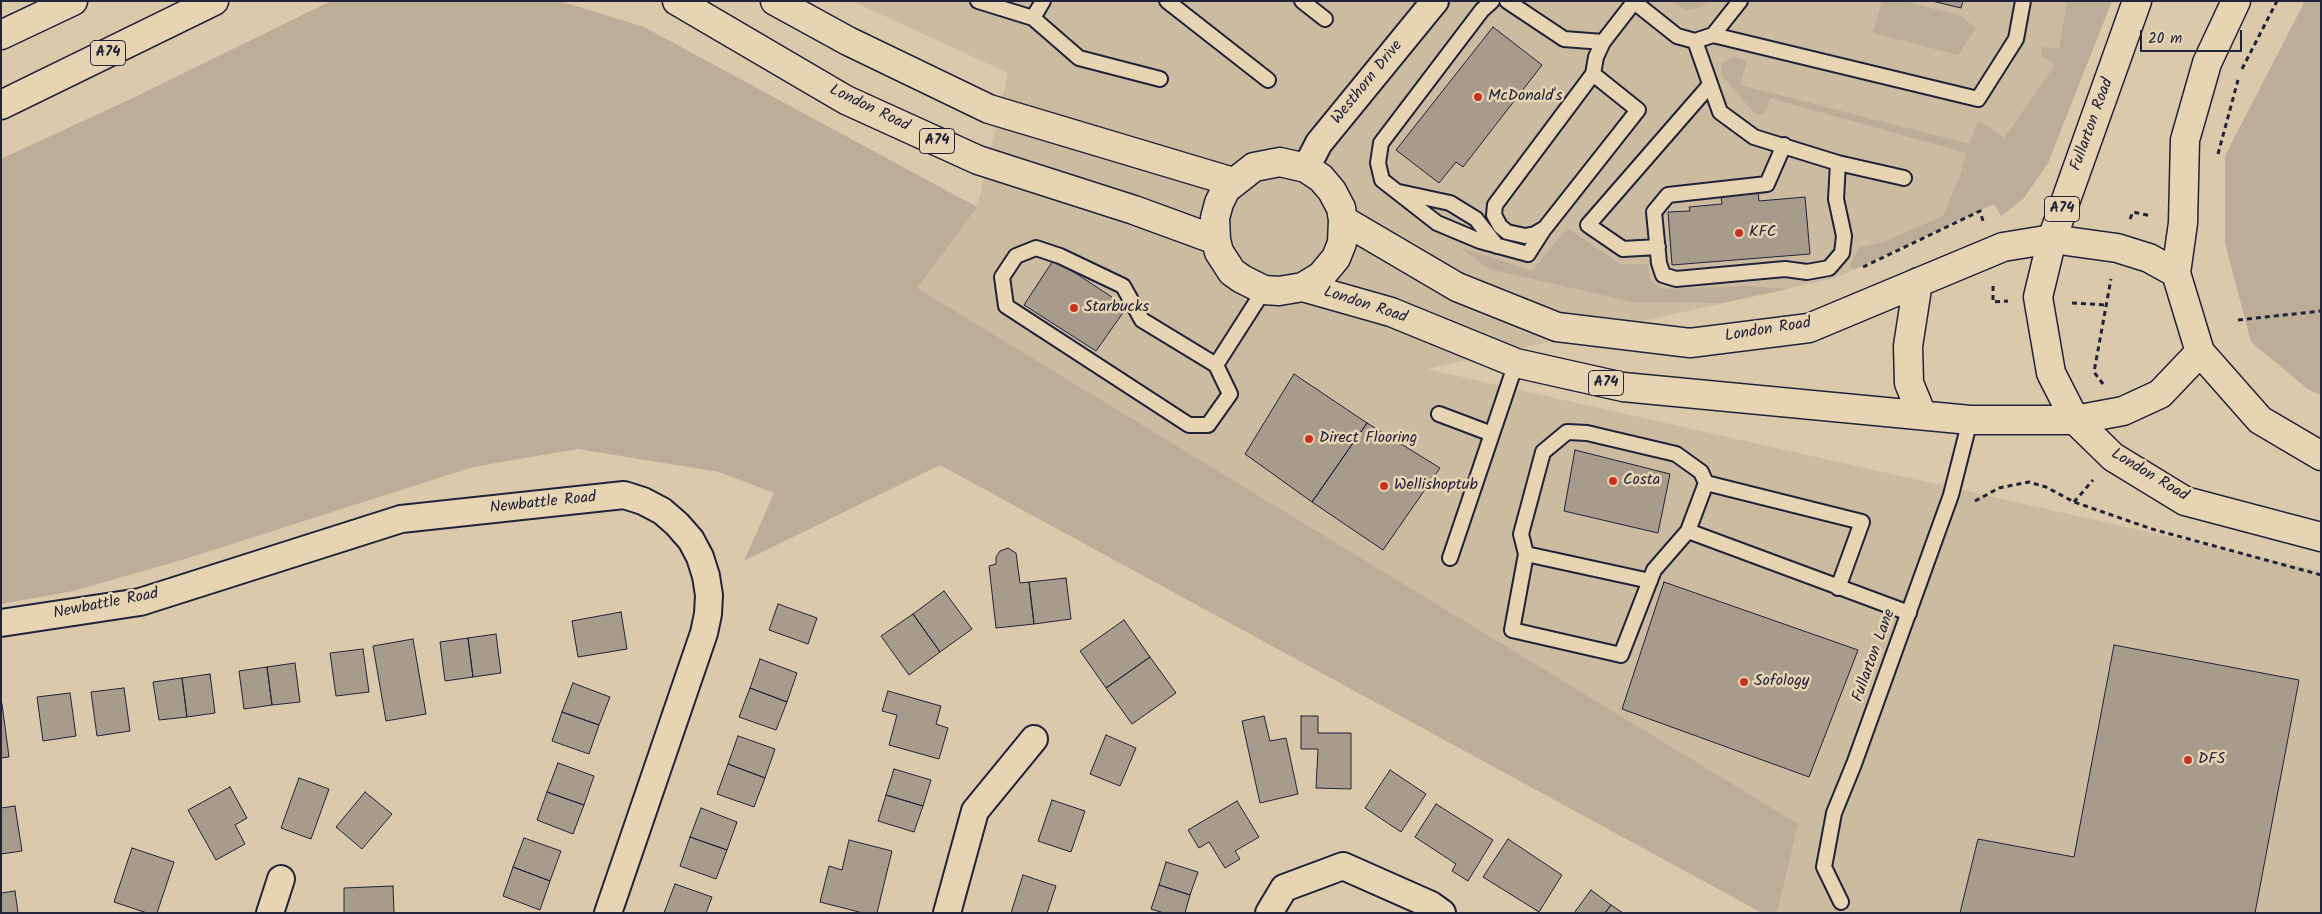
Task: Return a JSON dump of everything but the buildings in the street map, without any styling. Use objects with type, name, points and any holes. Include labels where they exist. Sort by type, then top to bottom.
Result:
[{"type":"main road","points":[[1,35],[73,1]]},
{"type":"main road","name":"A74","points":[[1,106],[214,1]]},
{"type":"main road","name":"London Road","points":[[677,1],[846,100],[978,160],[1134,210],[1216,240]]},
{"type":"main road","points":[[775,1],[848,41],[989,109],[1233,182]]},
{"type":"main road","name":"Fullarton Road","points":[[2076,420],[2051,373],[2038,297],[2052,239],[2137,1]]},
{"type":"main road","points":[[2236,1],[2207,63],[2185,140],[2183,223],[2176,273],[2200,352],[2260,420],[2321,456]]},
{"type":"main road","name":"London Road","points":[[1280,162],[1306,168],[1321,178],[1332,191],[1341,208],[1343,220],[1342,243],[1336,258],[1320,276],[1303,287],[1279,291],[1264,290],[1242,279],[1232,272],[1219,252],[1216,240],[1215,218],[1219,203],[1226,189],[1254,167],[1280,162]]},
{"type":"main road","name":"London Road","points":[[1343,220],[1457,286],[1557,327],[1690,343],[1809,328],[2004,247],[2052,239],[2117,248],[2149,258],[2176,273]]},
{"type":"main road","points":[[1918,282],[1908,346],[1909,383],[1922,415]]},
{"type":"main road","name":"London Road","points":[[1303,287],[1391,312],[1516,363],[1623,387],[1970,420],[2076,420],[2123,411],[2160,394],[2200,352]]},
{"type":"main road","name":"London Road","points":[[2076,420],[2113,457],[2185,501],[2321,537]]},
{"type":"street","name":"Westhorn Drive","points":[[1306,168],[1319,143],[1434,2]]},
{"type":"street","name":"Newbattle Road","points":[[1,623],[140,602],[401,519],[624,495],[662,511],[691,540],[700,557],[709,595],[708,614],[704,633],[608,913]]},
{"type":"street","points":[[947,913],[975,812],[1034,738]]},
{"type":"street","points":[[1270,913],[1284,888],[1343,866],[1431,905],[1442,913]]},
{"type":"street","points":[[270,913],[281,879]]},
{"type":"lane","points":[[978,1],[1033,18],[1079,58],[1160,78]]},
{"type":"lane","points":[[1033,18],[1043,1]]},
{"type":"lane","points":[[1167,1],[1268,80]]},
{"type":"lane","points":[[1302,1],[1325,19]]},
{"type":"lane","points":[[1492,1],[1482,10],[1381,143],[1378,163],[1382,180],[1437,223],[1480,241],[1528,254],[1545,228],[1638,110],[1593,74]]},
{"type":"lane","points":[[1507,1],[1564,39],[1603,42]]},
{"type":"lane","points":[[1713,35],[1740,1]]},
{"type":"lane","points":[[1545,228],[1535,234],[1525,236],[1507,232],[1500,226],[1494,215],[1495,204],[1593,74],[1596,56],[1603,42],[1634,2],[1676,36],[1695,41],[1713,35],[1978,100],[2016,39],[2023,1]]},
{"type":"lane","points":[[1695,41],[1709,86],[1720,112],[1754,137],[1784,145],[1838,164],[1904,178]]},
{"type":"lane","points":[[1658,247],[1623,249],[1588,225],[1709,86]]},
{"type":"lane","points":[[1784,145],[1766,184],[1668,195],[1654,212],[1663,275],[1676,280],[1784,269],[1807,272],[1830,268],[1842,254],[1844,236],[1836,198],[1838,164]]},
{"type":"lane","points":[[1396,191],[1450,203],[1476,219],[1498,246]]},
{"type":"lane","points":[[1036,248],[1060,256],[1123,286],[1142,320],[1216,365],[1230,394],[1208,425],[1189,425],[1006,306],[1002,277],[1016,256],[1036,248]]},
{"type":"lane","points":[[1216,365],[1264,290]]},
{"type":"lane","points":[[1450,558],[1516,363]]},
{"type":"lane","points":[[1439,414],[1492,434]]},
{"type":"lane","name":"Fullarton Lane","points":[[1841,902],[1824,867],[1834,814],[1854,764],[1951,495],[1970,420]]},
{"type":"lane","points":[[1703,478],[1688,531],[1654,570],[1621,655],[1512,630],[1526,554],[1521,534],[1543,452],[1567,432],[1587,433],[1676,454],[1703,478],[1862,522],[1838,588]]},
{"type":"lane","points":[[1688,531],[1909,614]]},
{"type":"lane","points":[[1526,554],[1650,581]]},
{"type":"path","points":[[2238,320],[2321,311]]},
{"type":"path","points":[[1943,518],[1999,488],[2029,482],[2046,486],[2074,502],[2152,529],[2321,575]]},
{"type":"shaded area","points":[[331,1],[560,1],[644,27],[977,207],[917,288],[1798,824],[1777,913],[1762,913],[940,465],[744,561],[774,493],[719,472],[578,449],[473,467],[185,559],[73,591],[1,604],[1,159],[137,96]]},
{"type":"shaded area","points":[[852,1],[2089,1],[1994,204],[1836,278],[1427,369],[2321,571],[2321,913],[1777,913],[1797,824],[916,288],[977,207],[1008,73]]},
{"type":"shaded area","points":[[1673,1],[1707,1],[1702,7],[1688,10]]},
{"type":"shaded area","points":[[1882,1],[1902,1],[1959,15],[1976,28],[1958,55],[1873,33]]},
{"type":"shaded area","points":[[2067,1],[2112,1],[2048,163],[2024,198],[2001,216],[1994,204],[1853,270],[1850,266],[1858,248],[1883,242],[1943,216],[1960,176],[1966,153],[1770,98],[1766,111],[1761,114],[1755,114],[1721,74],[1723,62],[1734,57],[1747,61],[1740,85],[1970,144],[1976,124],[1981,122],[2004,138],[2055,65],[2041,55],[2042,47],[2059,49]]},
{"type":"shaded area","points":[[2305,1],[2321,1],[2321,395],[2309,390],[2251,342],[2225,243],[2225,156]]},
{"type":"shaded area","points":[[1567,228],[1620,264],[1648,264],[1649,277],[1652,282],[1663,289],[1750,286],[1788,289],[1722,303],[1633,302],[1489,269],[1460,247],[1532,271]]},
{"type":"place","name":"McDonald's","points":[[1478,97]]},
{"type":"place","name":"KFC","points":[[1739,233]]},
{"type":"place","name":"Starbucks","points":[[1074,308]]},
{"type":"place","name":"Direct Flooring","points":[[1309,439]]},
{"type":"place","name":"Costa","points":[[1613,481]]},
{"type":"place","name":"Wellishoptub","points":[[1384,486]]},
{"type":"place","name":"Sofology","points":[[1744,682]]},
{"type":"place","name":"DFS","points":[[2188,760]]}]
